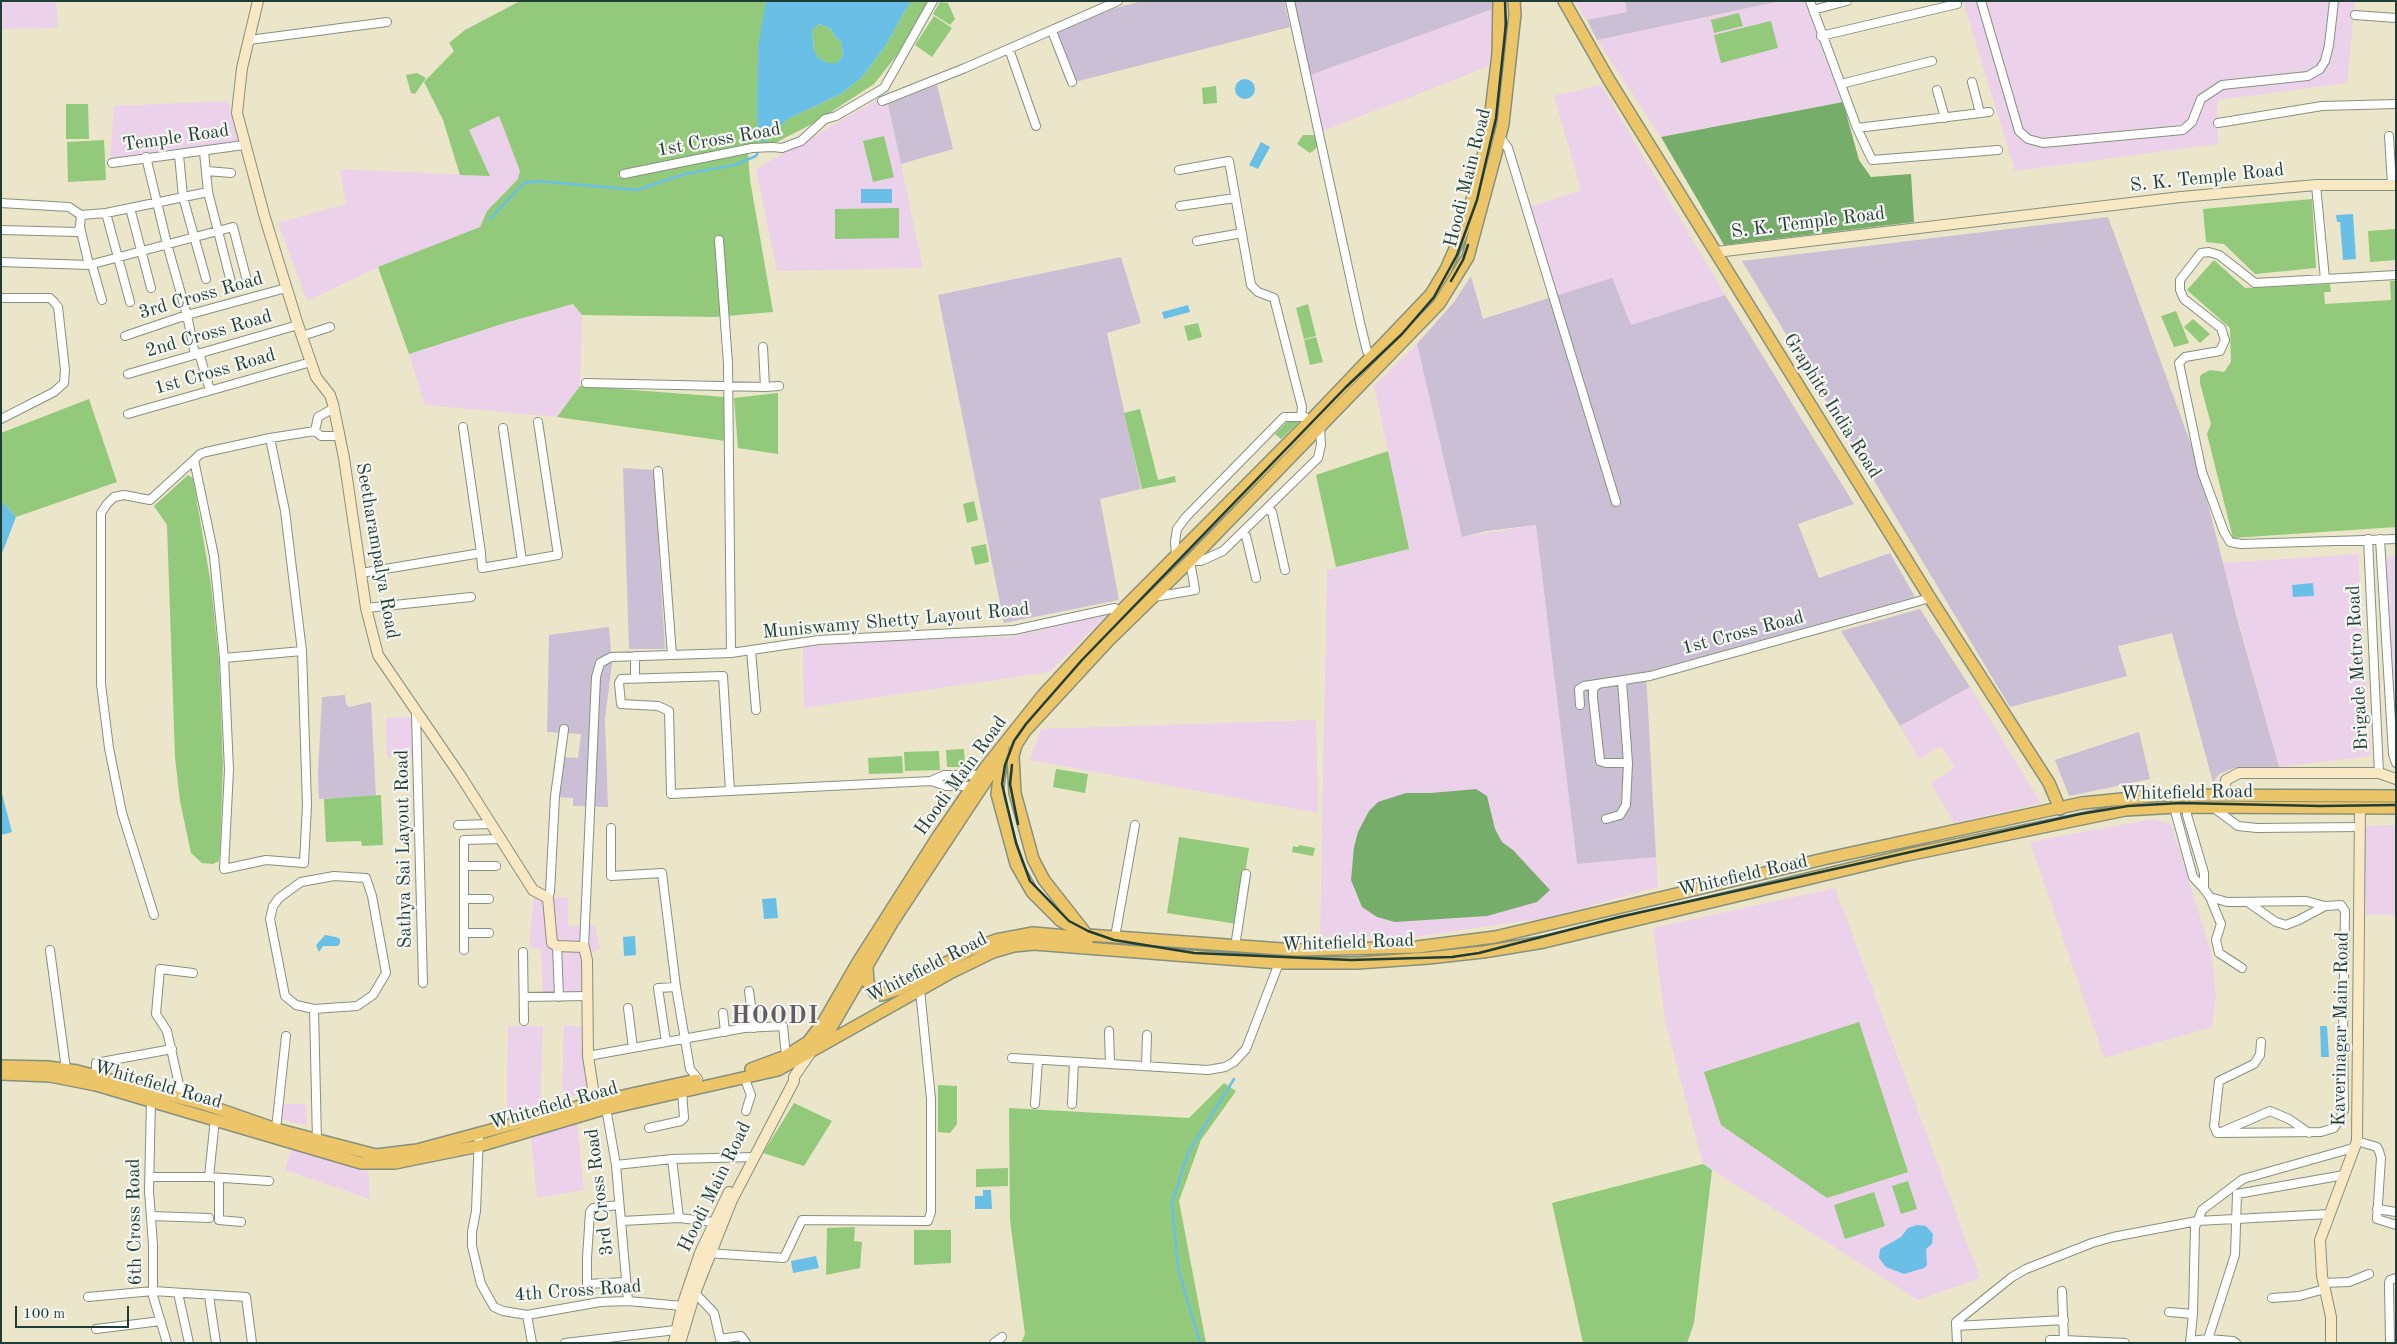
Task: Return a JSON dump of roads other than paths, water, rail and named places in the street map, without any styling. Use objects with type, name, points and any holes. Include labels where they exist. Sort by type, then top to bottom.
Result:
[{"type":"main road","name":"Hoodi Main Road","points":[[809,1047],[831,1028],[927,861],[981,775],[1119,613],[1176,556],[1306,418],[1372,357],[1432,294],[1446,269],[1466,224],[1488,136],[1498,54],[1499,1]]},
{"type":"main road","name":"Hoodi Main Road","points":[[1088,935],[1044,880],[1033,859],[1015,793],[1013,756],[1016,745],[1053,692],[1190,561],[1439,304],[1464,264],[1471,247],[1503,124],[1513,34],[1514,1]]},
{"type":"main road","name":"Graphite India Road","points":[[1564,1],[1717,255],[1930,598],[2050,783],[2060,809]]},
{"type":"main road","name":"Hoodi Main Road","points":[[809,1047],[858,962],[1000,754]]},
{"type":"main road","points":[[1000,754],[997,794],[1016,864],[1032,892],[1062,921],[1088,935]]},
{"type":"main road","name":"Whitefield Road","points":[[1088,935],[1235,947],[1356,950],[1463,943],[1558,923],[1828,858],[2082,803],[2146,796],[2396,796]]},
{"type":"main road","points":[[2115,799],[2117,811]]},
{"type":"main road","name":"Whitefield Road","points":[[479,1140],[595,1102],[758,1068],[809,1047],[989,954],[1014,946],[1034,944],[1279,963],[1358,963],[1410,960],[1513,948],[1907,856],[2117,811],[2174,807],[2396,808]]},
{"type":"main road","name":"Whitefield Road","points":[[866,965],[869,970],[868,983],[875,992],[881,995],[970,950],[996,940],[1018,935],[1033,933],[1078,937],[1096,949]]},
{"type":"main road","name":"Whitefield Road","points":[[1,1066],[66,1069],[182,1098],[375,1160],[396,1164],[479,1140],[606,1108],[778,1070],[809,1047]]},
{"type":"main road","name":"Whitefield Road","points":[[1,1074],[50,1076],[96,1085],[151,1099],[361,1163],[375,1160]]},
{"type":"street","name":"Seetharampalya Road","points":[[258,1],[236,104],[244,145],[286,288],[318,382],[330,395],[334,408],[366,608],[378,655],[533,890],[548,898]]},
{"type":"street","name":"1st Cross Road","points":[[624,174],[752,148],[782,148],[801,141],[826,119],[836,116],[884,88],[933,1]]},
{"type":"street","points":[[882,101],[1052,31],[1118,1]]},
{"type":"street","points":[[1290,1],[1361,327],[1368,351],[1372,357]]},
{"type":"street","points":[[1810,1],[1821,36],[1857,128],[1872,160],[1998,150]]},
{"type":"street","points":[[1813,10],[1848,1]]},
{"type":"street","points":[[1981,1],[2019,131],[2028,139],[2043,143],[2183,130],[2192,122],[2201,99],[2222,85],[2308,76],[2320,70],[2325,61],[2329,45],[2334,1]]},
{"type":"street","points":[[1821,36],[1956,4]]},
{"type":"street","points":[[2356,15],[2396,18]]},
{"type":"street","points":[[249,40],[387,22]]},
{"type":"street","points":[[1052,31],[1072,82]]},
{"type":"street","points":[[1009,49],[1036,126]]},
{"type":"street","points":[[1841,84],[1932,61]]},
{"type":"street","points":[[1972,82],[1980,114]]},
{"type":"street","points":[[1938,90],[1945,118]]},
{"type":"street","points":[[2218,123],[2322,106],[2396,104]]},
{"type":"street","points":[[1857,128],[1989,112]]},
{"type":"street","points":[[1499,136],[1508,148],[1616,502]]},
{"type":"street","points":[[2390,136],[2394,185]]},
{"type":"street","name":"Temple Road","points":[[112,163],[146,157],[204,152],[244,145]]},
{"type":"street","points":[[204,152],[208,192],[231,282]]},
{"type":"street","points":[[179,155],[183,197],[206,279]]},
{"type":"street","points":[[146,157],[166,244],[197,354],[210,390]]},
{"type":"street","points":[[1179,170],[1229,161],[1252,285],[1258,292],[1274,298],[1306,418]]},
{"type":"street","points":[[207,171],[231,173]]},
{"type":"street","points":[[2316,185],[2325,279]]},
{"type":"street","name":"S. K. Temple Road","points":[[1717,255],[2017,215],[2024,217],[2181,197],[2316,185],[2394,185]]},
{"type":"street","points":[[1,203],[69,207],[81,215],[106,213],[208,192]]},
{"type":"street","points":[[1180,206],[1235,198]]},
{"type":"street","points":[[130,208],[151,288]]},
{"type":"street","points":[[106,213],[130,302]]},
{"type":"street","points":[[81,215],[80,228],[102,300]]},
{"type":"street","points":[[1,262],[90,265],[234,227],[246,277]]},
{"type":"street","points":[[1,230],[77,232],[80,228]]},
{"type":"street","points":[[1197,241],[1242,233]]},
{"type":"street","points":[[719,240],[729,387],[732,653]]},
{"type":"street","points":[[2396,275],[2254,283],[2219,255],[2209,252],[2201,253],[2180,280],[2180,290],[2184,298],[2221,328],[2226,340],[2220,351],[2185,357],[2179,363],[2202,472],[2224,532],[2230,542],[2241,544],[2396,539]]},
{"type":"street","name":"3rd Cross Road","points":[[125,336],[187,315],[286,288]]},
{"type":"street","points":[[1,298],[50,298],[54,302],[58,308],[65,370],[64,382],[54,392],[1,419]]},
{"type":"street","name":"2nd Cross Road","points":[[128,374],[298,325]]},
{"type":"street","points":[[302,336],[330,327]]},
{"type":"street","points":[[764,347],[764,387]]},
{"type":"street","name":"1st Cross Road","points":[[128,414],[311,362]]},
{"type":"street","points":[[586,383],[729,387],[779,386]]},
{"type":"street","points":[[315,431],[318,417],[334,408]]},
{"type":"street","name":"Hoodi Main Road","points":[[1176,556],[1175,542],[1177,529],[1186,517],[1284,417],[1306,418]]},
{"type":"street","points":[[464,427],[482,568],[558,555],[538,422]]},
{"type":"street","points":[[503,428],[522,561]]},
{"type":"street","points":[[1154,597],[1195,590],[1190,561],[1201,561],[1223,551],[1318,458],[1321,445],[1320,428]]},
{"type":"street","points":[[154,915],[122,813],[109,748],[101,684],[101,513],[114,497],[132,496],[150,500],[200,454],[206,452],[270,438],[315,431],[321,436],[339,436]]},
{"type":"street","points":[[194,460],[214,556],[224,658],[229,770],[224,869],[266,860],[304,863],[307,805],[302,651],[285,511],[270,438]]},
{"type":"street","points":[[658,471],[672,655]]},
{"type":"street","points":[[1268,508],[1272,512],[1285,570]]},
{"type":"street","points":[[1243,533],[1246,536],[1256,578]]},
{"type":"street","name":"Brigade Metro Road","points":[[2368,539],[2379,773]]},
{"type":"street","name":"Brigade Metro Road","points":[[2380,539],[2393,754],[2396,763]]},
{"type":"street","points":[[361,573],[481,553]]},
{"type":"street","points":[[366,608],[471,597]]},
{"type":"street","name":"1st Cross Road","points":[[1580,705],[1579,689],[1584,686],[1650,676],[1930,598]]},
{"type":"street","name":"Muniswamy Shetty Layout Road","points":[[584,947],[596,677],[600,663],[611,657],[732,653],[819,640],[1014,630],[1115,608],[1119,613]]},
{"type":"street","points":[[2374,640],[2385,640]]},
{"type":"street","points":[[751,650],[756,710]]},
{"type":"street","points":[[224,658],[302,651]]},
{"type":"street","points":[[635,656],[635,678]]},
{"type":"street","points":[[730,791],[723,676],[625,678],[619,683],[621,704],[658,706],[669,711],[670,793],[672,795],[931,781],[946,786],[973,786]]},
{"type":"street","points":[[1606,819],[1620,815],[1626,805],[1628,763],[1622,681]]},
{"type":"street","points":[[1597,685],[1594,689],[1593,698],[1600,761],[1606,763],[1628,763]]},
{"type":"street","name":"Sathya Sai Layout Road","points":[[416,714],[423,983]]},
{"type":"street","points":[[564,729],[555,796],[550,892],[548,898],[552,943],[557,946],[584,947],[587,960],[588,1056],[595,1102]]},
{"type":"street","points":[[2223,795],[2226,780],[2239,773],[2379,773],[2396,779]]},
{"type":"street","points":[[931,781],[944,775],[981,775]]},
{"type":"street","points":[[2174,807],[2193,877],[2210,897],[2221,924],[2216,940],[2219,953],[2242,968]]},
{"type":"street","points":[[2187,808],[2204,873],[2204,889]]},
{"type":"street","points":[[2214,808],[2238,826],[2258,828],[2360,827]]},
{"type":"street","name":"Kaverinagar Main Road","points":[[2331,1343],[2331,1317],[2324,1286],[2320,1240],[2355,1144],[2360,809]]},
{"type":"street","points":[[458,825],[490,824]]},
{"type":"street","points":[[1115,937],[1135,825]]},
{"type":"street","points":[[611,828],[611,876],[662,874],[684,1038],[690,1069],[698,1079]]},
{"type":"street","points":[[464,950],[464,840],[500,840]]},
{"type":"street","points":[[464,866],[496,866]]},
{"type":"street","points":[[1235,947],[1246,874]]},
{"type":"street","points":[[334,876],[366,878],[372,896],[386,973],[373,995],[357,1006],[314,1009],[296,1005],[285,996],[270,919],[273,906],[279,898],[302,882],[334,876]]},
{"type":"street","points":[[2210,897],[2227,902],[2249,904],[2266,900],[2306,901],[2325,906],[2341,905],[2345,912],[2344,1110],[2334,1128],[2309,1133],[2217,1134]]},
{"type":"street","points":[[464,899],[489,900]]},
{"type":"street","points":[[2249,904],[2276,922],[2286,925],[2325,906]]},
{"type":"street","points":[[464,933],[489,933]]},
{"type":"street","points":[[557,946],[559,997]]},
{"type":"street","points":[[50,950],[66,1069]]},
{"type":"street","points":[[523,952],[524,1021]]},
{"type":"street","points":[[1012,1058],[1208,1070],[1225,1067],[1234,1062],[1246,1049],[1279,963]]},
{"type":"street","points":[[182,1098],[167,1031],[156,1014],[160,969],[193,974]]},
{"type":"street","points":[[666,1042],[658,988],[676,987]]},
{"type":"street","points":[[705,1253],[784,1258],[802,1220],[928,1221],[931,1212],[932,1099],[920,990]]},
{"type":"street","points":[[750,991],[754,1028]]},
{"type":"street","points":[[524,997],[588,996]]},
{"type":"street","points":[[628,1008],[633,1048]]},
{"type":"street","points":[[314,1009],[317,1140]]},
{"type":"street","points":[[723,1013],[725,1032]]},
{"type":"street","points":[[588,1056],[744,1028],[783,1026],[786,1056]]},
{"type":"street","points":[[1109,1031],[1110,1064]]},
{"type":"street","points":[[276,1129],[286,1036]]},
{"type":"street","points":[[1146,1066],[1147,1036]]},
{"type":"street","points":[[2217,1134],[2214,1126],[2219,1081],[2254,1064],[2260,1055],[2261,1042]]},
{"type":"street","name":"Hoodi Main Road","points":[[674,1343],[682,1306],[705,1253],[713,1222],[751,1156],[809,1047]]},
{"type":"street","points":[[96,1077],[96,1063],[172,1049]]},
{"type":"street","points":[[1035,1104],[1038,1060]]},
{"type":"street","points":[[1072,1104],[1074,1062]]},
{"type":"street","points":[[744,1078],[751,1096],[746,1111]]},
{"type":"street","points":[[650,1128],[678,1122],[684,1118],[682,1091]]},
{"type":"street","name":"6th Cross Road","points":[[151,1099],[150,1177],[153,1291],[167,1343]]},
{"type":"street","name":"3rd Cross Road","points":[[606,1108],[616,1165],[628,1302]]},
{"type":"street","points":[[2217,1134],[2270,1112],[2289,1120],[2309,1133]]},
{"type":"street","points":[[210,1177],[215,1119]]},
{"type":"street","name":"4th Cross Road","points":[[479,1140],[476,1211],[472,1232],[472,1246],[480,1284],[494,1307],[503,1311],[527,1315],[600,1302],[682,1306]]},
{"type":"street","points":[[2236,1343],[2233,1340],[2208,1339],[2190,1342],[2193,1314],[2195,1227],[2202,1210],[2243,1179],[2355,1144],[2376,1148],[2381,1158],[2377,1219],[2396,1224]]},
{"type":"street","points":[[616,1165],[672,1158],[751,1156],[732,1200],[705,1253],[680,1343]]},
{"type":"street","points":[[672,1158],[679,1218]]},
{"type":"street","points":[[2208,1339],[2235,1255],[2237,1194],[2344,1175]]},
{"type":"street","points":[[150,1177],[210,1177],[269,1181]]},
{"type":"street","points":[[218,1178],[219,1220],[241,1222]]},
{"type":"street","points":[[619,1205],[593,1208],[590,1212],[587,1258],[588,1284],[626,1282]]},
{"type":"street","points":[[2377,1209],[2396,1212]]},
{"type":"street","points":[[1958,1342],[1956,1322],[2012,1277],[2026,1269],[2113,1237],[2197,1221],[2330,1214]]},
{"type":"street","points":[[151,1216],[209,1218]]},
{"type":"street","points":[[622,1221],[679,1218],[702,1219],[713,1222]]},
{"type":"street","points":[[2272,1298],[2298,1296],[2324,1286],[2349,1282],[2369,1274]]},
{"type":"street","points":[[2390,1343],[2390,1280],[2396,1278]]},
{"type":"street","points":[[88,1297],[153,1291],[208,1296],[246,1296],[252,1343]]},
{"type":"street","points":[[2062,1291],[2065,1340]]},
{"type":"street","points":[[178,1293],[189,1343]]},
{"type":"street","points":[[695,1293],[714,1313],[721,1341],[741,1336],[746,1343]]},
{"type":"street","points":[[208,1296],[216,1343]]},
{"type":"street","points":[[2169,1312],[2193,1314]]},
{"type":"street","points":[[527,1315],[532,1343]]},
{"type":"street","points":[[1956,1326],[2064,1320]]},
{"type":"street","points":[[96,1329],[161,1321]]},
{"type":"street","points":[[565,1343],[676,1330]]},
{"type":"street","points":[[994,1343],[1002,1336]]},
{"type":"street","points":[[2050,1343],[2050,1340],[2125,1343]]},
{"type":"water","points":[[766,1],[911,1],[884,48],[861,78],[841,94],[788,119],[770,135],[764,136],[759,130],[757,117],[758,47]],"holes":[[[819,24],[831,29],[836,38],[841,41],[843,55],[837,63],[828,63],[818,58],[814,50],[812,30]]]},
{"type":"water","points":[[1245,79],[1252,82],[1255,89],[1252,96],[1245,99],[1238,96],[1235,89],[1238,82]]},
{"type":"water","points":[[1261,142],[1270,147],[1258,169],[1249,165]]},
{"type":"water","points":[[861,189],[892,189],[892,203],[861,203]]},
{"type":"water","points":[[2353,214],[2356,259],[2343,260],[2340,222],[2337,222],[2336,215]]},
{"type":"water","points":[[1188,305],[1190,312],[1164,319],[1162,312]]},
{"type":"water","points":[[1,500],[16,517],[1,556]]},
{"type":"water","points":[[2313,583],[2314,596],[2293,597],[2292,585]]},
{"type":"water","points":[[1,790],[12,832],[1,835]]},
{"type":"water","points":[[776,898],[778,918],[764,919],[762,899]]},
{"type":"water","points":[[325,935],[340,939],[340,943],[338,946],[323,946],[319,952],[316,945]]},
{"type":"water","points":[[635,936],[636,955],[624,956],[623,937]]},
{"type":"water","points":[[2320,1026],[2327,1026],[2329,1057],[2321,1057]]},
{"type":"water","points":[[983,1190],[991,1190],[992,1209],[975,1209],[975,1196],[983,1196]]},
{"type":"water","points":[[1917,1225],[1926,1226],[1933,1234],[1932,1244],[1926,1249],[1927,1265],[1924,1268],[1904,1274],[1886,1267],[1879,1258],[1880,1249],[1901,1237],[1908,1228]]},
{"type":"water","points":[[816,1256],[819,1268],[793,1273],[791,1261]]},
{"type":"waterway","points":[[761,146],[768,133]]},
{"type":"waterway","points":[[490,219],[524,183],[538,181],[637,190],[685,174],[735,165],[756,156],[759,150]]},
{"type":"waterway","points":[[1200,1343],[1178,1268],[1172,1203],[1188,1153],[1234,1079]]},
{"type":"railway","points":[[1505,1],[1506,24],[1496,118],[1477,200],[1457,255],[1434,297],[1402,334],[1346,387],[1082,660],[1026,724],[1014,741],[1005,765],[1002,784],[1016,843],[1030,881],[1069,921],[1088,931],[1114,940],[1194,953],[1351,960],[1452,957],[1479,953],[1619,917],[2080,814],[2128,806],[2181,803],[2320,806],[2396,805]]},
{"type":"railway","points":[[1451,281],[1463,260],[1468,245]]},
{"type":"railway","points":[[1012,765],[1010,784],[1018,824]]},
{"type":"district","name":"HOODI","points":[[775,1017]]}]
